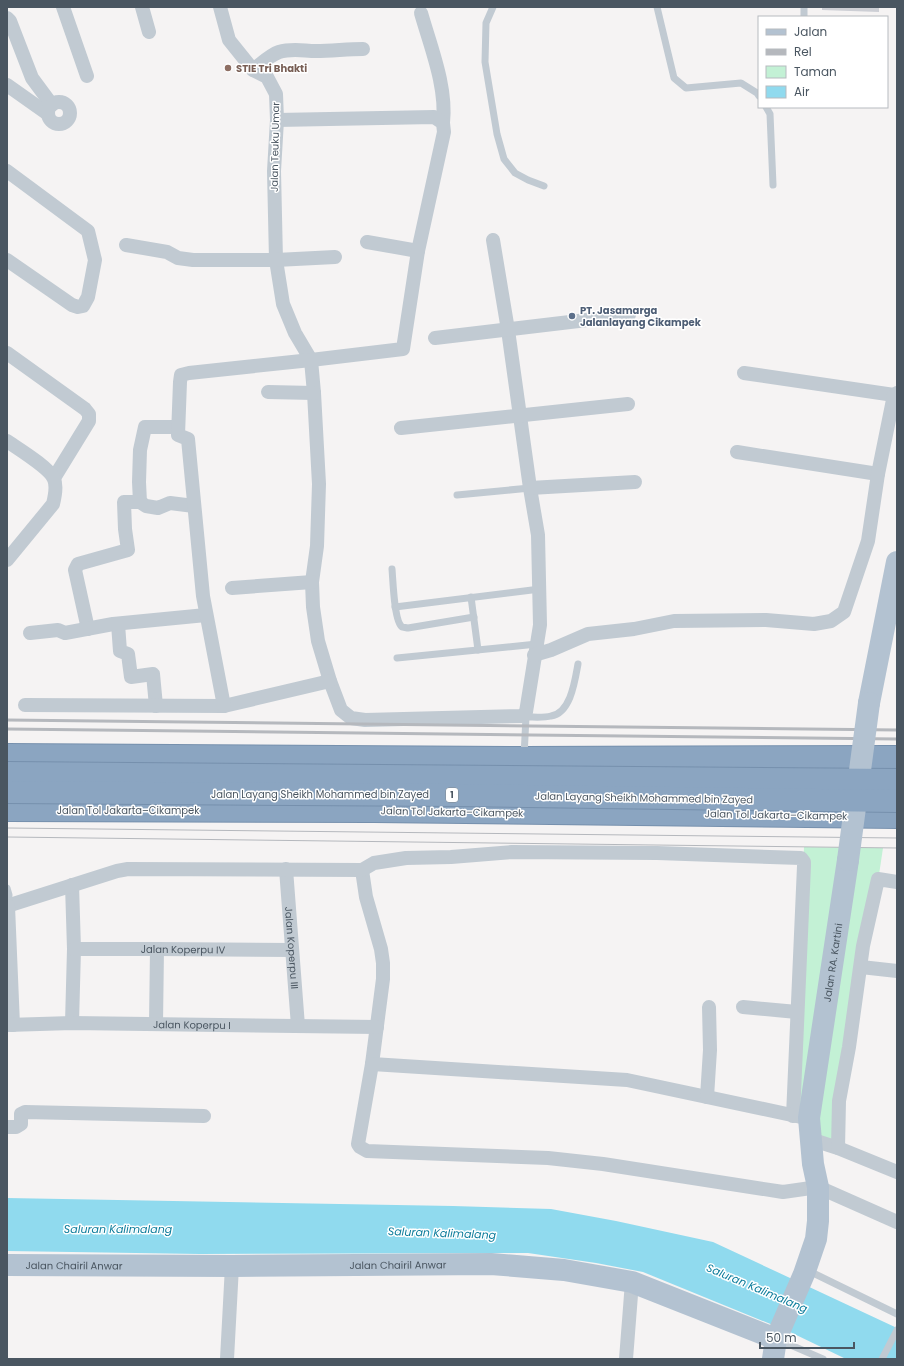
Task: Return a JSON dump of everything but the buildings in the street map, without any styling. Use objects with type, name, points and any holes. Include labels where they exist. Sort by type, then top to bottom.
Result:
[{"type":"highway","points":[[7,755],[523,758],[897,757]]},
{"type":"highway","name":"Jalan Layang Sheikh Mohammed bin Zayed","points":[[7,773],[897,780]]},
{"type":"highway","name":"Jalan Layang Sheikh Mohammed bin Zayed","points":[[7,792],[456,795],[897,801]]},
{"type":"highway","name":"Jalan Tol Jakarta–Cikampek","points":[[7,810],[374,811],[897,817]]},
{"type":"main road","name":"Jalan RA. Kartini","points":[[776,1343],[816,1240],[818,1221],[818,1187],[804,1124],[848,860],[869,703],[897,562]]},
{"type":"main road","name":"Jalan Chairil Anwar","points":[[7,1265],[232,1266],[491,1264],[564,1270],[632,1282],[776,1343]]},
{"type":"street","points":[[63,7],[87,76]]},
{"type":"street","points":[[142,7],[149,32]]},
{"type":"street","name":"Jalan Teuku Umar","points":[[220,7],[229,40],[253,70],[267,77],[276,94],[274,171],[276,260],[284,304],[295,333],[311,360]]},
{"type":"street","points":[[224,706],[203,596],[188,439],[178,435],[181,375],[189,372],[403,349],[418,251],[444,132],[444,108],[441,85],[421,13]]},
{"type":"street","points":[[7,18],[10,21],[32,78],[50,110],[7,85]]},
{"type":"street","points":[[253,70],[278,52],[285,50],[314,51],[363,49]]},
{"type":"street","points":[[276,120],[434,118],[443,123]]},
{"type":"street","points":[[7,171],[88,231],[95,260],[88,297],[83,306],[78,307],[72,305],[7,260]]},
{"type":"street","points":[[311,360],[319,484],[318,546],[312,582],[313,607],[318,641],[330,681],[341,710],[351,718],[364,720],[525,715],[540,626],[538,535],[508,330],[492,240]]},
{"type":"street","points":[[367,242],[418,251]]},
{"type":"street","points":[[126,245],[167,252],[178,258],[193,260],[276,260],[335,257]]},
{"type":"street","points":[[435,338],[629,315]]},
{"type":"street","points":[[7,353],[86,409],[89,414],[89,421],[54,478],[55,492],[53,504],[9,552]]},
{"type":"street","points":[[536,650],[550,650],[588,634],[674,621],[766,620],[814,624],[831,621],[844,612],[868,541],[878,474],[896,394],[744,373]]},
{"type":"street","points":[[268,392],[314,393]]},
{"type":"street","points":[[401,428],[628,404]]},
{"type":"street","points":[[140,502],[140,450],[145,428],[178,427]]},
{"type":"street","points":[[7,441],[40,464],[54,478]]},
{"type":"street","points":[[737,452],[878,474]]},
{"type":"street","points":[[530,488],[635,482]]},
{"type":"street","points":[[88,629],[75,570],[78,564],[128,550],[124,502],[140,502],[146,506],[158,508],[170,503],[194,506]]},
{"type":"street","points":[[232,588],[312,582]]},
{"type":"street","points":[[30,633],[58,630],[65,633],[118,624],[206,615]]},
{"type":"street","points":[[118,624],[120,651],[128,654],[131,677],[153,674],[156,706]]},
{"type":"street","points":[[25,705],[224,706],[330,681]]},
{"type":"street","points":[[10,1025],[8,906],[117,871],[128,869],[362,870],[374,863],[406,858],[451,857],[512,852],[657,853],[800,858],[804,862],[804,866],[797,1012],[804,1124]]},
{"type":"street","name":"Jalan Koperpu III","points":[[286,869],[298,1026]]},
{"type":"street","points":[[362,870],[366,897],[381,949],[383,979],[378,1027],[358,1144],[360,1147],[367,1151],[556,1158],[660,1172],[718,1183],[783,1192],[818,1187],[897,1222]]},
{"type":"street","points":[[838,1148],[839,1101],[849,1047],[863,946],[878,879],[897,882]]},
{"type":"street","points":[[72,885],[74,949],[72,1023]]},
{"type":"street","name":"Jalan Koperpu IV","points":[[74,949],[292,950]]},
{"type":"street","points":[[156,1024],[157,949]]},
{"type":"street","points":[[861,967],[897,971]]},
{"type":"street","points":[[707,1097],[710,1050],[709,1007]]},
{"type":"street","points":[[743,1007],[797,1012]]},
{"type":"street","name":"Jalan Koperpu I","points":[[10,1025],[72,1023],[378,1027]]},
{"type":"street","points":[[372,1064],[627,1080],[707,1097],[804,1124],[838,1148],[897,1172]]},
{"type":"street","points":[[7,1127],[16,1127],[20,1124],[21,1114],[25,1112],[204,1116]]},
{"type":"street","points":[[228,1359],[232,1266]]},
{"type":"street","points":[[626,1359],[632,1282]]},
{"type":"lane","points":[[493,7],[486,24],[485,62],[500,146],[504,159],[516,173],[528,180],[544,186]]},
{"type":"lane","points":[[657,7],[674,78],[686,88],[741,83],[758,94]]},
{"type":"lane","points":[[767,108],[770,114],[773,185]]},
{"type":"lane","points":[[457,495],[530,488]]},
{"type":"lane","points":[[392,569],[395,607],[399,623],[402,627],[408,628],[474,617]]},
{"type":"lane","points":[[395,607],[540,589]]},
{"type":"lane","points":[[471,598],[478,650]]},
{"type":"lane","points":[[397,658],[478,650],[536,650]]},
{"type":"lane","points":[[523,758],[525,715],[552,716],[564,709],[572,691],[578,664]]},
{"type":"lane","points":[[7,888],[9,895],[8,906]]},
{"type":"lane","points":[[804,1272],[897,1314]]},
{"type":"lane","points":[[882,1359],[897,1330]]},
{"type":"lane","points":[[776,1343],[823,1359]]},
{"type":"green space","points":[[804,847],[883,848],[838,1148],[793,1116]]},
{"type":"water","name":"Saluran Kalimalang","points":[[7,1198],[551,1209],[616,1221],[713,1242],[897,1328],[897,1359],[846,1359],[790,1332],[643,1272],[596,1263],[528,1253],[200,1254],[7,1251]]},
{"type":"tram line","points":[[7,828],[897,838]]},
{"type":"tram line","points":[[7,837],[897,848]]},
{"type":"railway","points":[[7,720],[897,730]]},
{"type":"railway","points":[[7,729],[897,739]]},
{"type":"place","name":"STIE Tri Bhakti","points":[[228,68]]},
{"type":"place","name":"PT. Jasamarga Jalanlayang Cikampek","points":[[572,316]]}]
